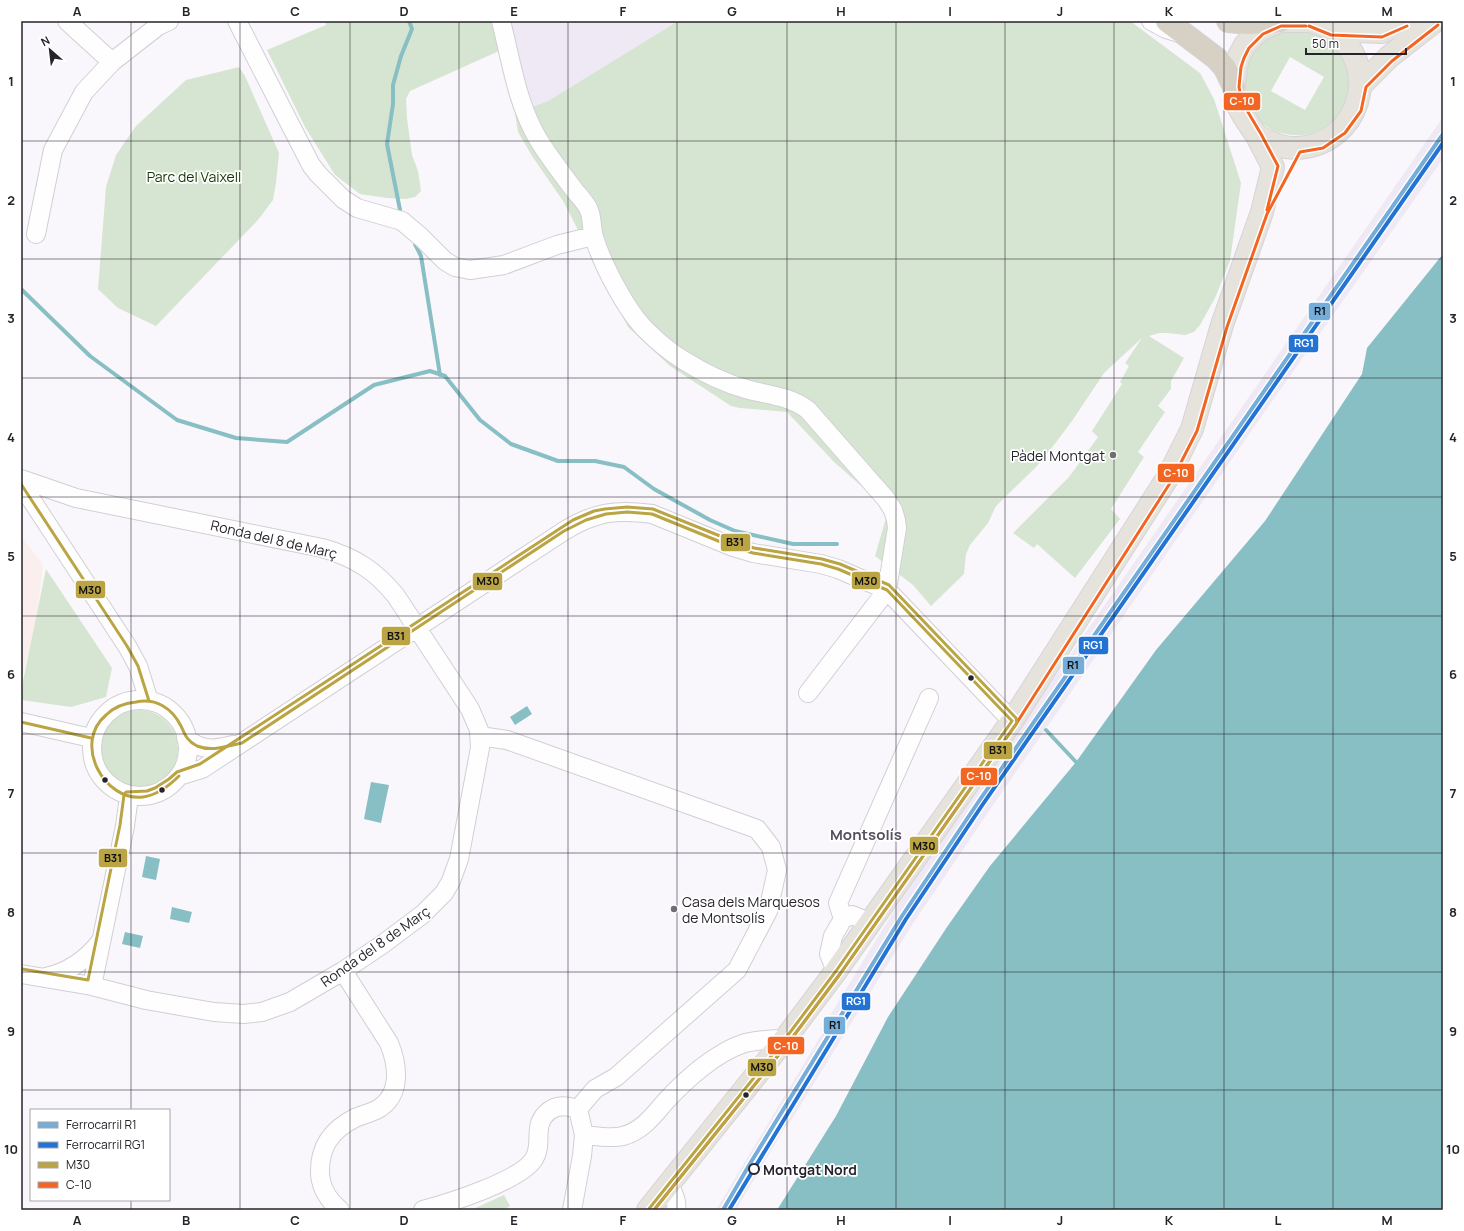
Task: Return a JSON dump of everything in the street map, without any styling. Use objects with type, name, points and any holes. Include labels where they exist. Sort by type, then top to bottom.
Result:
[{"type":"highway","points":[[1167,21],[1216,58],[1225,68],[1234,87]]},
{"type":"highway","points":[[1228,21],[1248,23],[1280,21]]},
{"type":"main road","points":[[648,1210],[785,1039],[836,971],[869,922],[1012,721],[1168,477],[1192,428],[1222,325],[1262,212],[1273,168],[1257,136],[1237,104],[1234,87],[1236,66],[1239,56],[1245,45],[1260,30],[1280,21],[1306,21]]},
{"type":"main road","points":[[1257,136],[1276,146],[1297,148],[1321,143],[1342,129],[1356,109],[1361,84],[1359,69],[1353,54],[1344,41],[1332,30],[1311,21]]},
{"type":"main road","points":[[1332,30],[1382,32],[1405,21]]},
{"type":"main road","points":[[1361,84],[1389,58],[1435,21]]},
{"type":"main road","points":[[1262,212],[1297,148]]},
{"type":"street","points":[[67,21],[112,62]]},
{"type":"street","points":[[36,234],[53,150],[84,92],[112,62],[158,26],[169,21]]},
{"type":"street","points":[[237,21],[311,165],[343,199],[357,208],[402,221],[421,237],[445,261],[455,267],[470,270],[504,265],[557,245],[593,236]]},
{"type":"street","points":[[501,21],[522,104],[528,121],[538,140],[554,164],[589,209],[593,223],[593,236],[607,270],[627,305],[646,331],[671,352],[702,371],[734,385],[791,399],[800,404],[808,410],[886,498],[893,510],[897,528],[887,590],[808,693]]},
{"type":"street","points":[[1150,21],[1188,37]]},
{"type":"street","name":"Ronda del 8 de Març","points":[[21,479],[76,498],[335,552],[360,563],[373,572],[396,596],[470,709],[480,736],[480,748],[459,859],[451,881],[444,893],[424,914],[343,971],[290,1002],[262,1012],[244,1014],[214,1012],[146,1000],[92,986],[21,974]]},
{"type":"street","points":[[21,484],[127,646],[138,666],[149,701]]},
{"type":"street","points":[[179,776],[202,769],[575,524],[587,518],[614,512],[640,512],[652,514],[734,547],[753,553],[838,569],[887,590],[1012,721]]},
{"type":"street","points":[[843,919],[838,902],[929,698]]},
{"type":"street","points":[[149,701],[167,707],[181,726],[186,738],[187,751],[185,764],[179,776],[172,783],[157,793],[148,796],[129,796],[115,790],[106,781],[96,766],[92,753],[91,738],[96,726],[104,716],[117,707],[132,702],[149,701]]},
{"type":"street","points":[[21,722],[91,738]]},
{"type":"street","points":[[480,736],[507,740],[757,829],[771,847],[777,870],[768,911],[737,970],[616,1077],[594,1089],[578,1109]]},
{"type":"street","points":[[186,738],[193,745],[213,749],[225,748],[242,742]]},
{"type":"street","points":[[92,986],[125,826],[129,796]]},
{"type":"street","points":[[836,971],[829,954],[833,936],[843,919],[852,915],[869,922]]},
{"type":"street","name":"Ronda del 8 de Març","points":[[42,977],[71,968],[81,962],[93,952],[101,941]]},
{"type":"street","points":[[340,1210],[326,1195],[320,1177],[319,1165],[325,1145],[331,1135],[346,1123],[378,1109],[386,1103],[393,1091],[397,1075],[389,1043],[343,971]]},
{"type":"street","points":[[584,1135],[611,1137],[624,1136],[639,1129],[652,1118],[685,1081],[704,1066],[723,1054],[744,1044],[764,1039],[785,1039]]},
{"type":"street","points":[[423,1210],[460,1199],[488,1188],[522,1170],[534,1159],[537,1150],[538,1128],[543,1117],[553,1108],[559,1106],[578,1109]]},
{"type":"street","points":[[572,1210],[582,1156],[584,1135],[578,1109]]},
{"type":"street","points":[[669,1183],[677,1207],[676,1210]]},
{"type":"shaded area","points":[[492,21],[678,21],[548,101],[515,113]]},
{"type":"shaded area","points":[[1443,117],[1443,159],[1261,417],[912,925],[787,1127],[785,1127],[736,1210],[716,1210],[823,1032],[821,1030],[895,909]]},
{"type":"shaded area","points":[[21,536],[43,565],[36,624],[21,682]]},
{"type":"green space","points":[[325,21],[492,21],[499,51],[410,91],[406,99],[412,155],[418,171],[421,191],[415,197],[406,199],[387,198],[360,194],[335,175],[305,127],[267,50],[326,25]]},
{"type":"green space","points":[[678,21],[1130,21],[1200,73],[1214,99],[1241,183],[1230,261],[1215,298],[1200,325],[1194,332],[1185,335],[1159,333],[1149,336],[1184,358],[1171,381],[1171,389],[1158,406],[1165,412],[1138,452],[1144,457],[1111,509],[1120,519],[1075,578],[1037,544],[1034,548],[1013,533],[1069,477],[1098,437],[1092,431],[1122,384],[1120,382],[1129,366],[1125,363],[1142,338],[1104,373],[1072,421],[1044,458],[996,506],[988,523],[970,545],[966,554],[964,574],[931,606],[913,585],[875,556],[886,518],[876,499],[834,462],[787,412],[731,406],[670,366],[628,327],[563,201],[532,156],[518,132],[515,113],[548,101]]},
{"type":"green space","points":[[1304,30],[1327,40],[1338,51],[1346,65],[1348,74],[1348,88],[1345,101],[1339,112],[1331,122],[1321,129],[1309,134],[1296,135],[1282,133],[1267,127],[1260,122],[1252,109],[1244,89],[1246,68],[1250,58],[1257,49],[1274,35]],"holes":[[[1290,57],[1324,77],[1305,110],[1271,91]]]},
{"type":"green space","name":"Parc del Vaixell","points":[[239,67],[245,76],[279,153],[273,200],[258,220],[156,326],[118,308],[98,289],[106,187],[116,155],[136,126],[186,80]]},
{"type":"green space","points":[[46,569],[112,668],[106,697],[71,707],[21,700],[21,691]]},
{"type":"green space","points":[[139,710],[154,713],[167,721],[175,734],[178,749],[175,764],[167,777],[154,785],[139,788],[124,785],[111,777],[103,764],[100,749],[103,734],[111,721],[124,713]]},
{"type":"green space","points":[[504,1195],[510,1206],[504,1210],[471,1210]]},
{"type":"water","points":[[1443,254],[1443,1210],[777,1210],[836,1116],[888,1017],[947,927],[990,866],[1076,762],[1156,650],[1265,521],[1362,374],[1367,348]]},
{"type":"water","points":[[527,706],[532,714],[515,725],[510,717]]},
{"type":"water","points":[[371,782],[389,785],[381,823],[364,819]]},
{"type":"water","points":[[146,856],[160,859],[156,880],[142,877]]},
{"type":"water","points":[[172,907],[192,912],[189,923],[170,919]]},
{"type":"water","points":[[125,932],[143,936],[140,948],[122,944]]},
{"type":"waterway","points":[[400,210],[387,144],[393,104],[393,85],[401,56],[412,29],[409,21]]},
{"type":"waterway","points":[[415,244],[421,256],[440,375]]},
{"type":"waterway","points":[[21,289],[90,356],[177,420],[236,438],[287,442],[374,385],[430,371],[445,376],[480,420],[511,444],[558,461],[595,461],[624,467],[654,489],[710,520],[735,531],[793,544],[837,544]]},
{"type":"waterway","points":[[1046,730],[1076,762]]},
{"type":"rail line","name":"R1","points":[[723,1210],[902,916],[979,801],[1443,134]]},
{"type":"rail line","name":"RG1","points":[[729,1210],[906,919],[983,804],[1443,143]]},
{"type":"transit line","name":"C-10","points":[[654,1210],[789,1042],[840,974],[1016,724],[1172,480],[1197,431],[1227,327],[1267,214],[1300,152],[1323,148],[1345,133],[1361,111],[1366,87],[1392,61],[1438,25]]},
{"type":"transit line","name":"C-10","points":[[1267,210],[1278,166],[1242,102],[1239,87],[1241,67],[1249,48],[1263,34],[1281,26],[1306,26]]},
{"type":"transit line","name":"C-10","points":[[1309,26],[1331,35],[1382,37],[1407,26]]},
{"type":"transit line","name":"M30","points":[[21,484],[127,646],[138,666],[149,701]]},
{"type":"transit line","name":"B31","points":[[22,969],[88,980],[120,825],[124,795],[126,792],[147,791],[155,788],[177,772],[200,764],[573,520],[594,511],[605,509],[627,507],[653,509],[735,542],[754,548],[822,559],[840,564],[889,585],[1016,718],[1017,723],[840,974],[789,1042],[654,1210]]},
{"type":"transit line","name":"M30","points":[[179,776],[162,790],[148,796],[129,796],[116,790],[106,781],[98,769],[93,755],[92,741],[96,727],[109,712],[116,708],[124,704],[143,701],[157,703],[168,709],[177,720],[187,738],[197,746],[203,748],[214,748],[242,743],[564,531],[586,520],[606,514],[627,512],[652,514],[733,547],[753,553],[821,564],[838,569],[887,590],[1012,721]]},
{"type":"transit line","name":"M30","points":[[648,1210],[785,1039],[836,971],[1012,721]]},
{"type":"transit line","name":"M30","points":[[21,722],[91,738]]},
{"type":"place","name":"Pàdel Montgat","points":[[1113,455]]},
{"type":"place","name":"Casa dels Marquesos de Montsolís","points":[[674,909]]},
{"type":"place","name":"Montgat Nord","points":[[754,1169]]},
{"type":"district","name":"Montsolís","points":[[866,834]]}]
